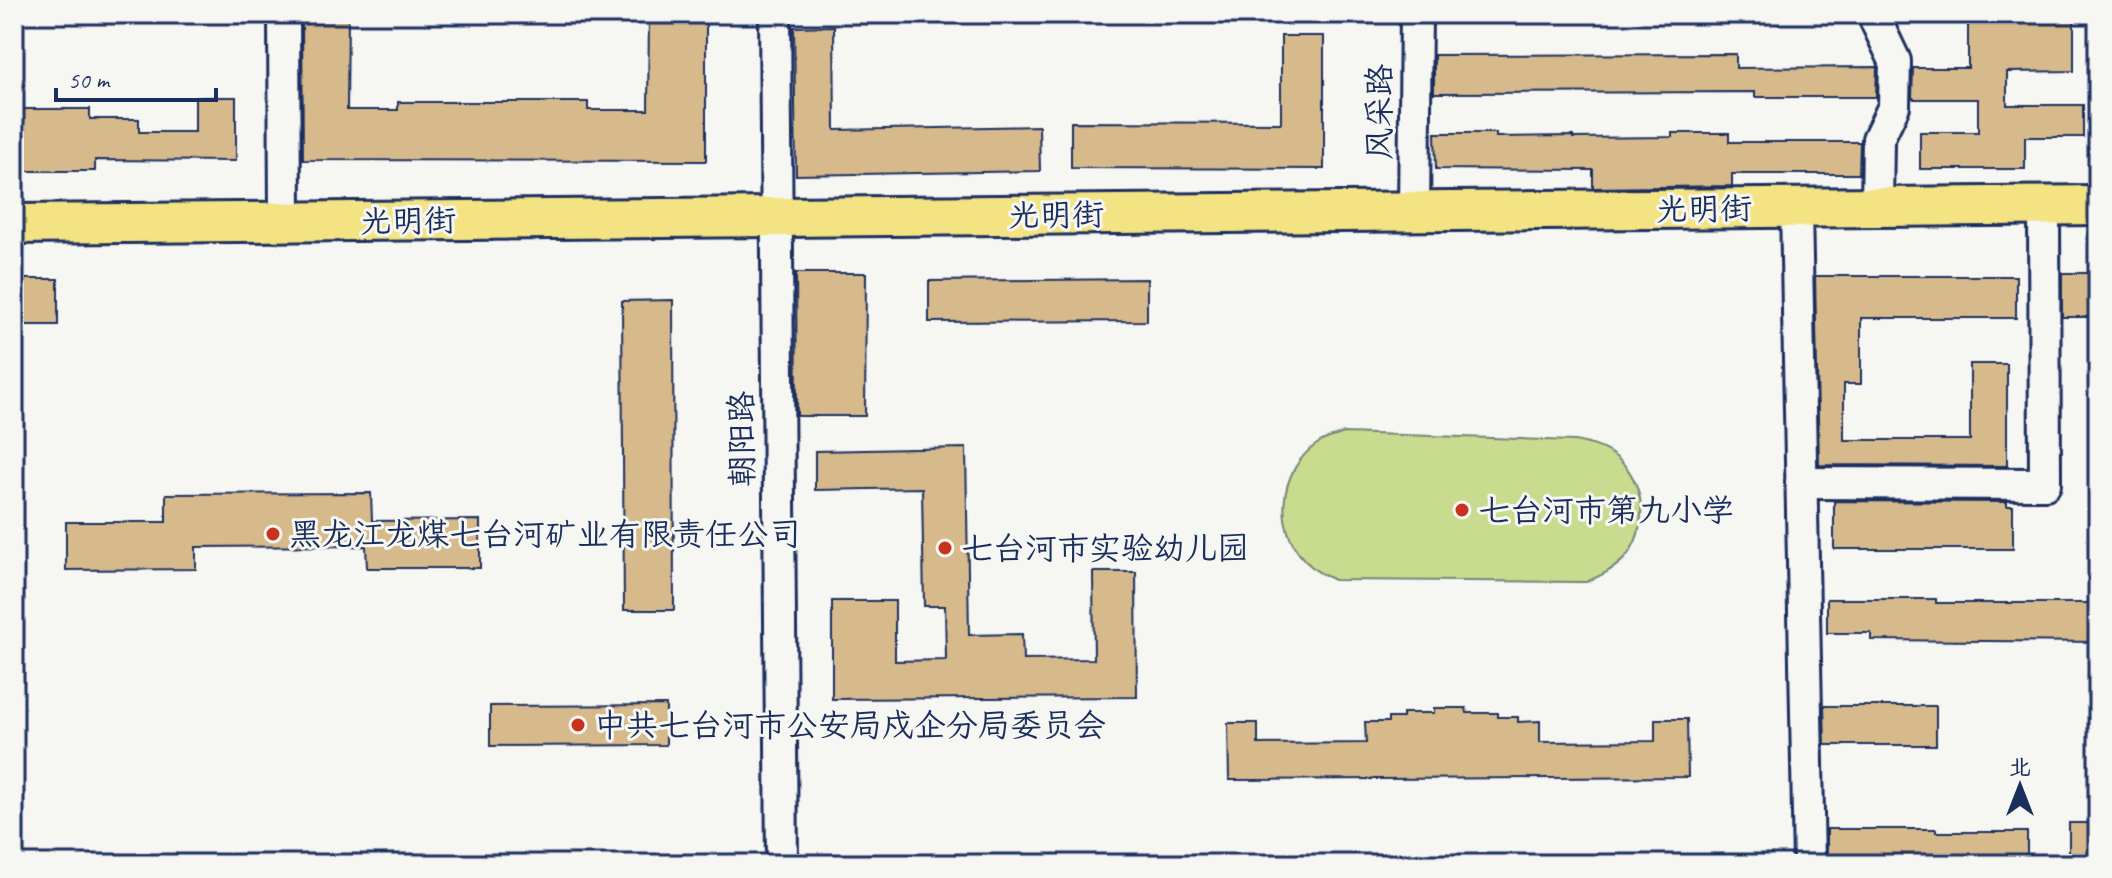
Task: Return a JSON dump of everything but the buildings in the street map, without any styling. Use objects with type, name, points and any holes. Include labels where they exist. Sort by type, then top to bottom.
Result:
[{"type":"main road","name":"光明街","points":[[14,224],[2098,205]]},
{"type":"street","points":[[284,14],[285,222]]},
{"type":"street","name":"朝阳路","points":[[775,14],[782,864]]},
{"type":"street","name":"风采路","points":[[1414,211],[1416,14]]},
{"type":"street","points":[[1875,14],[1895,61],[1894,106],[1878,139],[1877,207]]},
{"type":"street","points":[[1801,483],[2045,484],[2044,205]]},
{"type":"street","points":[[1796,208],[1809,864]]},
{"type":"green space","name":"七台河市第九小学","points":[[1344,433],[1575,441],[1596,446],[1616,457],[1634,479],[1641,506],[1638,534],[1620,563],[1586,582],[1334,580],[1314,569],[1299,554],[1285,521],[1284,503],[1295,468],[1305,454],[1320,442]]},
{"type":"place","name":"七台河市第九小学","points":[[1462,510]]},
{"type":"place","name":"黑龙江龙煤七台河矿业有限责任公司","points":[[273,534]]},
{"type":"place","name":"七台河市实验幼儿园","points":[[945,548]]},
{"type":"place","name":"中共七台河市公安局戍企分局委员会","points":[[578,725]]}]
